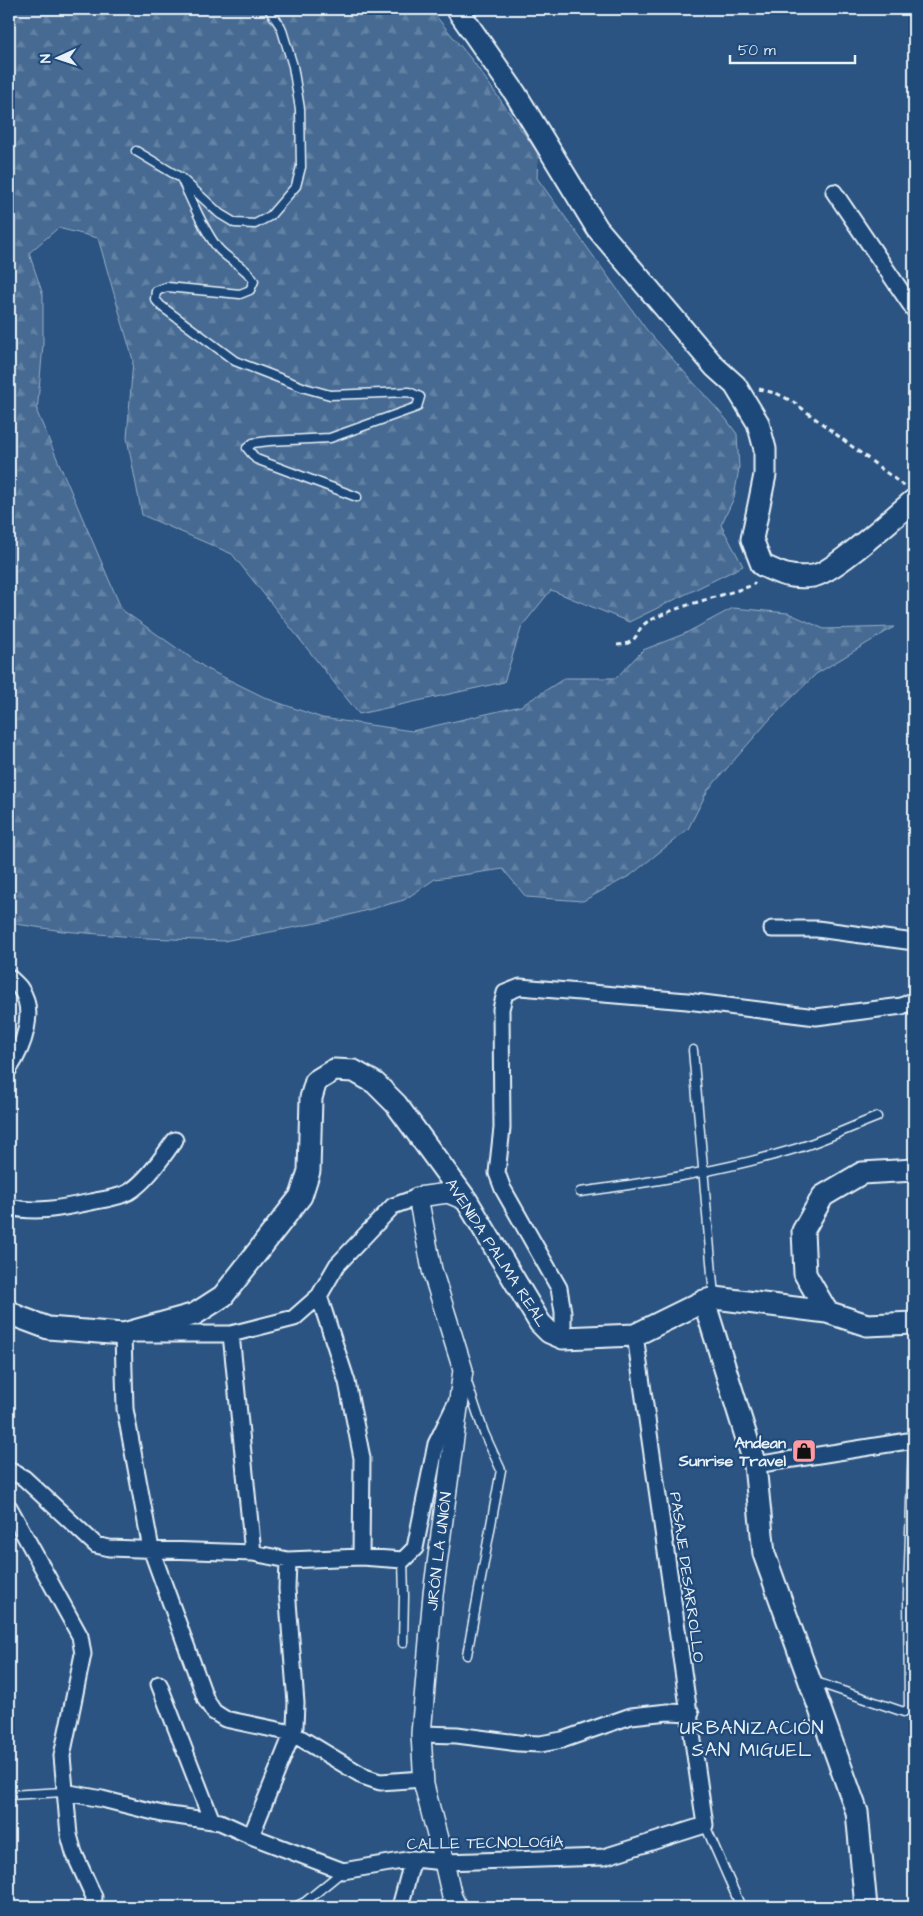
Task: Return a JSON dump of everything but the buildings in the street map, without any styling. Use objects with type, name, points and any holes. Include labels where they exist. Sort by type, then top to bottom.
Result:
[{"type":"main road","points":[[457,9],[515,93],[597,228],[715,367],[735,385],[758,423],[765,449],[765,474],[752,539],[762,565],[784,576],[815,576],[844,558],[911,494]]},
{"type":"main road","name":"AVENIDA PALMA REAL","points":[[9,1311],[16,1316],[48,1328],[123,1334],[195,1314],[222,1296],[301,1196],[310,1171],[311,1098],[316,1080],[334,1070],[354,1070],[375,1083],[396,1104],[467,1201],[540,1323],[549,1332],[563,1338],[635,1335],[709,1300]]},
{"type":"main road","points":[[827,1312],[805,1274],[803,1231],[823,1196],[862,1173],[914,1170]]},
{"type":"main road","points":[[866,1907],[857,1812],[764,1554],[755,1465],[709,1300],[827,1312],[867,1325],[914,1323]]},
{"type":"street","points":[[834,192],[914,310]]},
{"type":"street","points":[[772,929],[817,929],[914,942]]},
{"type":"street","points":[[9,977],[21,989],[29,1012],[26,1033],[9,1069]]},
{"type":"street","points":[[563,1338],[563,1312],[559,1288],[503,1189],[497,1173],[502,1128],[501,1009],[506,993],[520,987],[687,1002],[816,1017],[902,1006],[914,1000]]},
{"type":"street","points":[[9,1207],[21,1210],[51,1210],[114,1197],[128,1192],[146,1176],[175,1140]]},
{"type":"street","points":[[423,1779],[380,1782],[365,1777],[292,1734],[224,1719],[214,1712],[206,1700],[152,1549],[125,1409],[123,1334],[231,1334],[294,1318],[319,1296],[337,1265],[393,1206],[418,1197],[448,1193],[467,1201]]},
{"type":"street","name":"JIRÓN LA UNIÓN","points":[[418,1197],[432,1270],[463,1370],[433,1594],[421,1734],[423,1779],[452,1897],[457,1907]]},
{"type":"street","points":[[319,1296],[347,1382],[360,1449],[362,1485],[360,1516],[361,1557]]},
{"type":"street","points":[[231,1334],[253,1553]]},
{"type":"street","name":"PASAJE DESARROLLO","points":[[635,1335],[691,1713],[705,1825]]},
{"type":"street","points":[[9,1470],[24,1478],[96,1545],[109,1548],[253,1553],[288,1560],[361,1557],[403,1560],[415,1548],[436,1444],[458,1397]]},
{"type":"street","points":[[755,1465],[914,1440]]},
{"type":"street","points":[[9,1507],[80,1636],[83,1654],[62,1756],[69,1835],[74,1853],[94,1897],[93,1907]]},
{"type":"street","points":[[251,1836],[295,1727],[296,1703],[287,1589],[288,1560]]},
{"type":"street","points":[[158,1684],[212,1821]]},
{"type":"street","points":[[421,1734],[457,1735],[540,1744],[562,1740],[631,1716],[668,1712],[691,1713]]},
{"type":"street","points":[[64,1792],[162,1814],[220,1822],[251,1836],[343,1871]]},
{"type":"street","name":"CALLE TECNOLOGÍA","points":[[343,1871],[413,1859],[444,1862],[604,1857],[705,1825]]},
{"type":"street","points":[[400,1907],[413,1859]]},
{"type":"lane","points":[[136,150],[181,178],[220,214],[236,223],[255,224],[270,216],[296,186],[301,167],[300,109],[293,66],[280,27],[269,9]]},
{"type":"lane","points":[[181,178],[203,224],[218,248],[233,262],[250,273],[254,281],[250,290],[240,294],[168,287],[156,291],[155,299],[161,306],[235,361],[305,388],[330,395],[410,392],[420,397],[418,407],[330,438],[269,441],[253,443],[247,448],[256,459],[357,497]]},
{"type":"lane","points":[[694,1050],[704,1172],[709,1300]]},
{"type":"lane","points":[[580,1192],[704,1172],[798,1148],[876,1117]]},
{"type":"lane","points":[[463,1370],[484,1433],[501,1470],[467,1655]]},
{"type":"lane","points":[[808,1680],[904,1712],[909,1708],[908,1595],[914,1440]]},
{"type":"lane","points":[[403,1560],[403,1643]]},
{"type":"lane","points":[[9,1795],[64,1792]]},
{"type":"lane","points":[[705,1825],[741,1907]]},
{"type":"lane","points":[[295,1907],[305,1902],[343,1871]]},
{"type":"path","points":[[735,385],[768,390],[795,403],[911,494]]},
{"type":"path","points":[[617,645],[626,645],[634,640],[646,622],[663,614],[753,585],[758,579],[762,565]]},
{"type":"green space","points":[[9,9],[430,9],[472,60],[538,153],[537,178],[646,329],[726,419],[737,434],[739,468],[734,498],[721,525],[743,566],[629,622],[551,590],[522,626],[504,682],[359,714],[232,554],[142,515],[127,438],[133,360],[98,238],[58,228],[29,253],[43,295],[43,345],[37,412],[122,610],[207,669],[268,699],[322,718],[412,731],[521,706],[565,678],[616,678],[643,650],[684,634],[733,608],[788,613],[824,629],[894,627],[816,674],[770,719],[708,790],[688,829],[631,875],[583,901],[526,897],[503,869],[435,879],[404,900],[327,921],[224,941],[146,938],[63,931],[9,923]]},
{"type":"place","name":"Andean Sunrise Travel","points":[[804,1451]]},
{"type":"district","name":"URBANIZACIÓN SAN MIGUEL","points":[[752,1738]]}]
